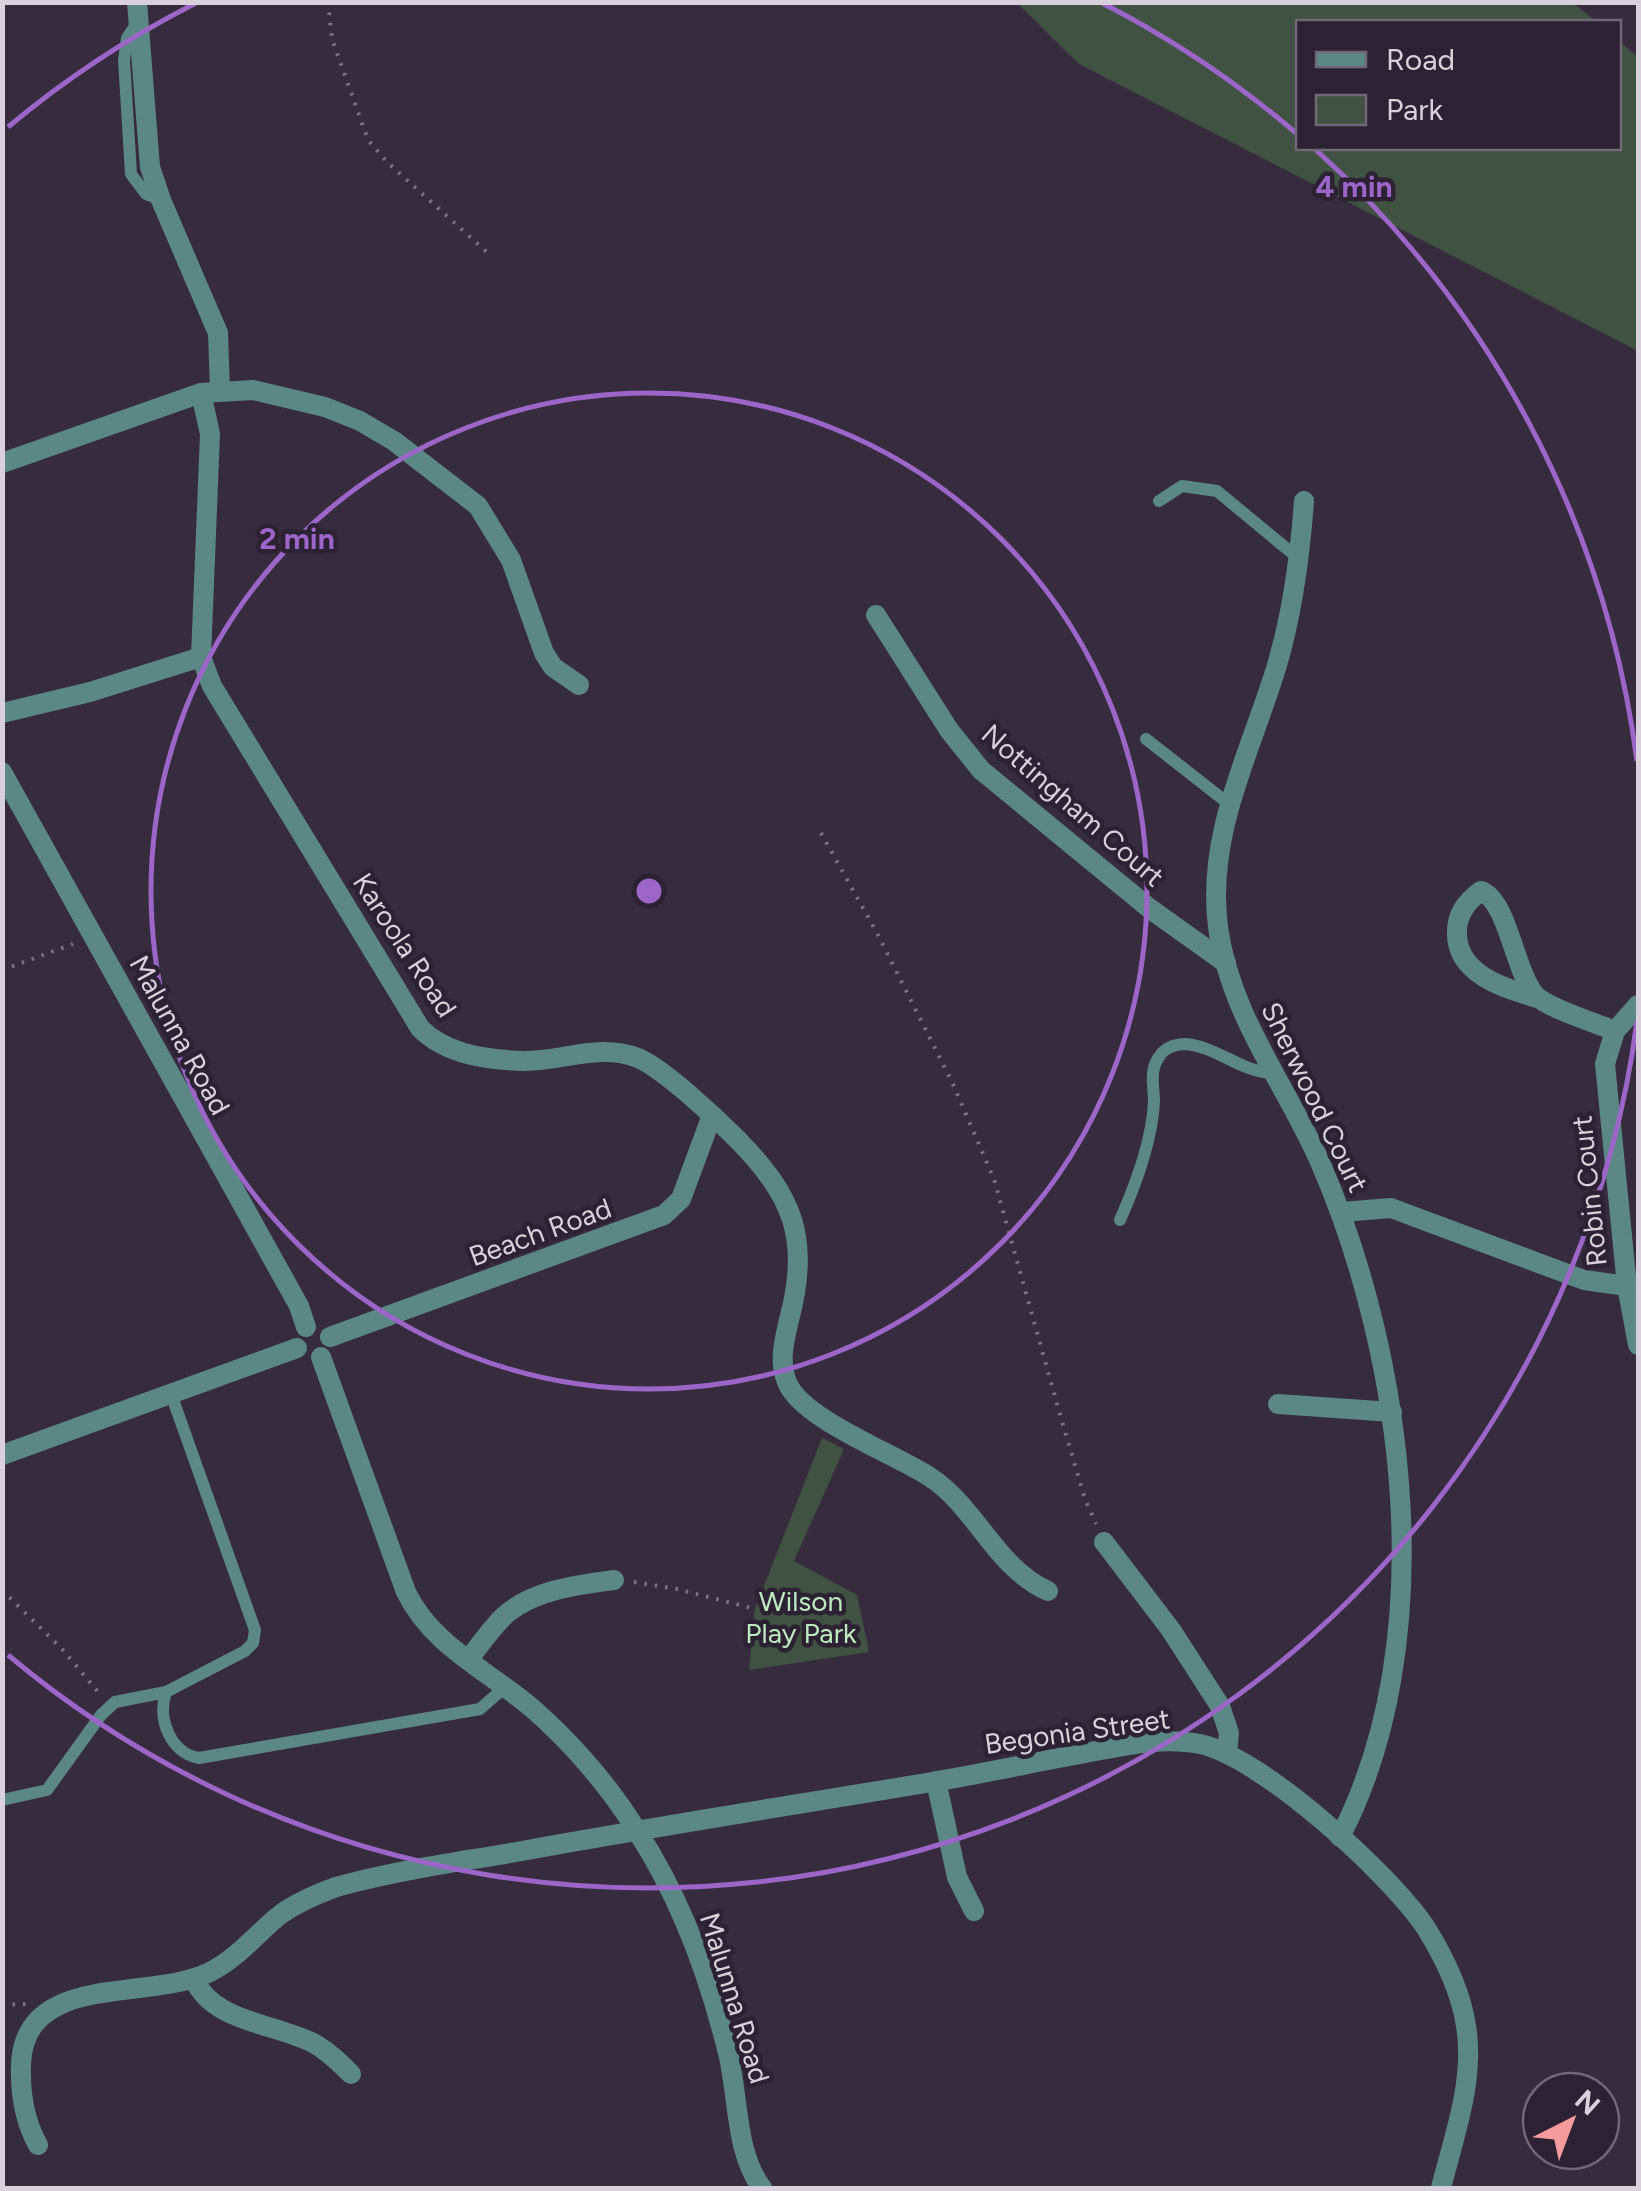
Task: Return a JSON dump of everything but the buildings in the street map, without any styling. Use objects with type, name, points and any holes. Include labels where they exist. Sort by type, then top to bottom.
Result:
[{"type":"street","name":"Karoola Road","points":[[138,12],[150,167],[218,332],[210,392],[201,656],[212,686],[420,1028],[431,1040],[462,1053],[527,1061],[618,1052],[658,1069],[758,1163],[790,1212],[797,1230],[798,1280],[782,1361],[791,1392],[822,1417],[935,1480],[952,1494],[1012,1568],[1048,1591]]},
{"type":"street","points":[[2,463],[210,392],[253,390],[290,397],[360,421],[394,441],[478,506],[500,538],[544,653],[553,667],[579,685]]},
{"type":"street","name":"Sherwood Court","points":[[1304,501],[1291,613],[1279,660],[1229,804],[1218,856],[1217,891],[1218,926],[1226,963],[1250,1031],[1293,1106],[1342,1212],[1368,1296],[1392,1412],[1400,1540],[1389,1685],[1364,1784],[1340,1838]]},
{"type":"street","name":"Nottingham Court","points":[[876,615],[949,730],[981,770],[1149,908],[1226,963]]},
{"type":"street","points":[[2,713],[90,692],[201,656]]},
{"type":"street","name":"Malunna Road","points":[[2,772],[299,1306],[306,1327]]},
{"type":"street","points":[[1538,998],[1518,963],[1495,900],[1481,891],[1470,899],[1457,926],[1462,955],[1492,983],[1615,1031],[1638,1005]]},
{"type":"street","name":"Robin Court","points":[[1615,1031],[1605,1064],[1606,1088],[1627,1286],[1638,1345]]},
{"type":"street","name":"Beach Road","points":[[330,1336],[664,1215],[681,1199],[712,1118]]},
{"type":"street","points":[[1342,1212],[1391,1208],[1584,1280],[1627,1286]]},
{"type":"street","points":[[317,1326],[330,1336],[328,1351],[321,1358],[304,1357],[298,1348],[299,1334],[306,1327],[317,1326]]},
{"type":"street","points":[[2,1455],[298,1348]]},
{"type":"street","name":"Malunna Road","points":[[321,1358],[413,1606],[430,1630],[533,1709],[576,1752],[637,1830],[683,1916],[728,2051],[750,2166],[762,2188]]},
{"type":"street","points":[[1278,1404],[1392,1412]]},
{"type":"street","points":[[1104,1542],[1171,1630],[1220,1706],[1229,1733],[1226,1753]]},
{"type":"street","points":[[468,1660],[505,1615],[524,1603],[572,1586],[614,1580]]},
{"type":"street","name":"Begonia Street","points":[[38,2145],[27,2125],[21,2069],[22,2046],[29,2028],[41,2014],[66,2001],[194,1979],[230,1959],[298,1904],[336,1886],[1154,1742],[1198,1743],[1226,1753],[1272,1782],[1340,1838],[1411,1908],[1424,1926],[1448,1970],[1466,2021],[1468,2071],[1441,2188]]},
{"type":"street","points":[[936,1782],[957,1877],[974,1911]]},
{"type":"street","points":[[194,1979],[207,2001],[314,2043],[351,2074]]},
{"type":"lane","points":[[1159,501],[1182,486],[1217,491],[1298,558]]},
{"type":"lane","points":[[1146,739],[1229,804]]},
{"type":"lane","points":[[1120,1220],[1135,1185],[1152,1119],[1153,1072],[1159,1056],[1176,1045],[1188,1044],[1256,1072],[1272,1073]]},
{"type":"lane","points":[[2,1800],[47,1790],[110,1706],[166,1692],[245,1651],[253,1643],[255,1630],[171,1394]]},
{"type":"lane","points":[[166,1692],[161,1712],[167,1732],[186,1754],[199,1758],[480,1709],[505,1687]]},
{"type":"path","points":[[328,2],[332,39],[368,140],[490,255]]},
{"type":"path","points":[[821,833],[952,1082],[994,1179],[1080,1482],[1104,1542]]},
{"type":"path","points":[[2,970],[94,937]]},
{"type":"path","points":[[614,1580],[677,1589],[755,1609]]},
{"type":"path","points":[[2,1590],[63,1650],[110,1706]]},
{"type":"green space","points":[[1017,3],[1573,3],[1594,20],[1296,20],[1296,150],[1621,150],[1621,43],[1638,57],[1638,351],[1079,64]]},
{"type":"green space","name":"Wilson Play Park","points":[[822,1438],[844,1449],[794,1561],[857,1595],[869,1652],[749,1670],[755,1609]]}]
